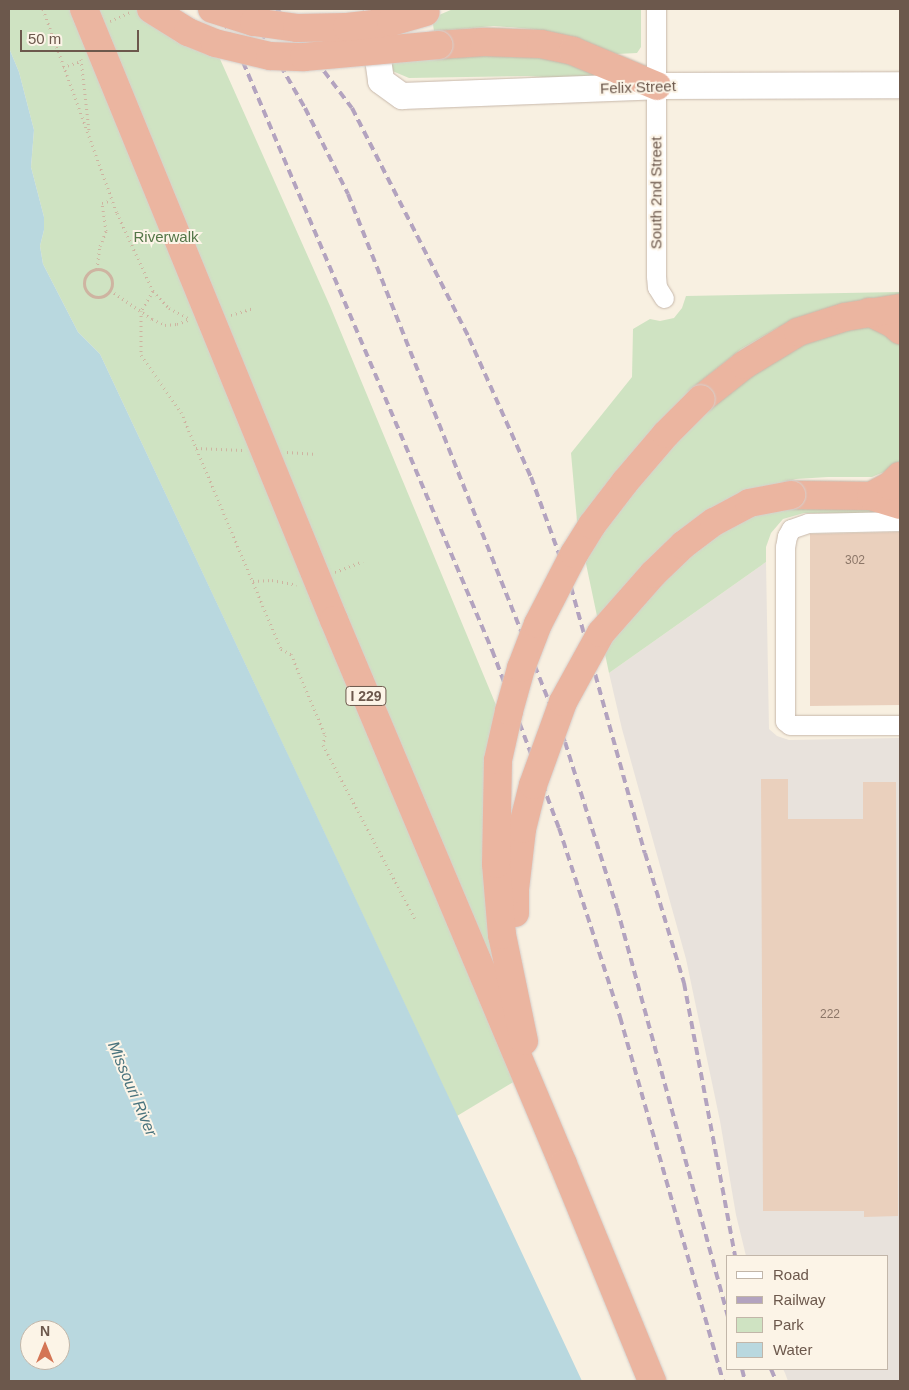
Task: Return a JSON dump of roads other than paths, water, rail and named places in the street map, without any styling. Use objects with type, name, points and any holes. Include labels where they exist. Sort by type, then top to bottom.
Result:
[{"type":"highway","name":"I 229","points":[[84,9],[334,620],[544,1119],[651,1381]]},
{"type":"highway","name":"I 229","points":[[102,9],[120,55],[181,245],[334,620],[532,1087],[651,1381]]},
{"type":"highway","points":[[151,9],[188,32],[215,43],[270,56],[304,58],[484,42],[541,44],[573,51],[657,86]]},
{"type":"highway","points":[[212,9],[254,22],[297,28],[347,27],[391,22],[431,11]]},
{"type":"highway","points":[[532,1087],[517,1000],[502,935],[496,864],[498,760],[521,668],[538,624],[574,554],[592,525],[625,482],[666,434],[701,399],[744,365],[798,332],[869,312],[900,308]]},
{"type":"highway","points":[[869,312],[892,323],[900,330]]},
{"type":"highway","points":[[871,496],[890,486],[900,476]]},
{"type":"highway","points":[[544,1119],[519,1025],[515,941],[515,889],[522,829],[549,737],[581,666],[601,633],[653,574],[683,545],[714,522],[749,504],[790,495],[871,496],[900,505]]},
{"type":"main road","name":"Felix Street","points":[[377,9],[378,58],[381,81],[402,96],[657,86],[900,85]]},
{"type":"street","name":"South 2nd Street","points":[[656,9],[656,276],[657,287],[664,298]]},
{"type":"street","points":[[900,521],[808,523],[791,529],[787,536],[785,548],[785,721],[790,725],[900,725]]},
{"type":"water","name":"Missouri River","points":[[9,48],[19,72],[34,130],[31,167],[44,217],[44,230],[40,246],[43,264],[78,332],[100,354],[582,1381],[9,1381]]},
{"type":"railway","points":[[218,9],[243,62],[492,650],[559,828],[620,1017],[723,1381]]},
{"type":"railway","points":[[248,9],[305,108],[348,194],[565,742],[617,908],[726,1310]]},
{"type":"railway","points":[[277,9],[352,108],[469,338],[531,477],[571,587],[645,853],[684,983],[735,1255]]},
{"type":"railway","points":[[742,1370],[745,1381]]},
{"type":"railway","points":[[771,1370],[776,1381]]},
{"type":"park label","name":"Riverwalk","points":[[166,237]]}]
